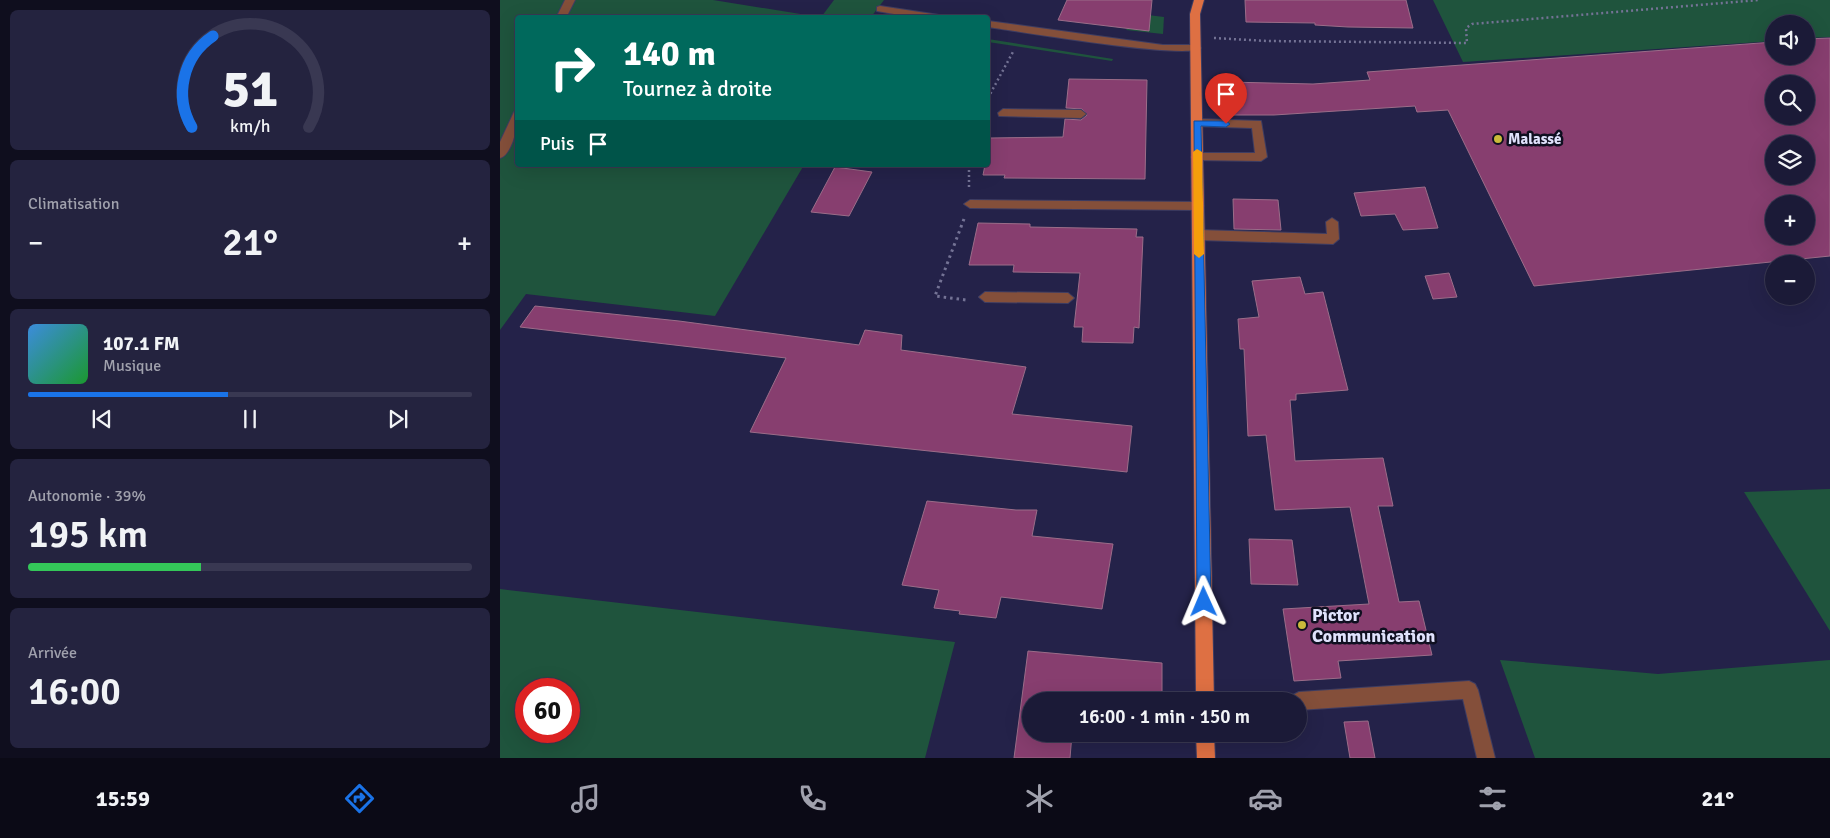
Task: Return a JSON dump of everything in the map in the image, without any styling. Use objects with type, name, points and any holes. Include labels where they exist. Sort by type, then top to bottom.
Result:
[{"type":"main road","points":[[1190,0],[1195,14],[1196,43],[1205,692]]},
{"type":"main road","points":[[1195,14],[1199,0]]},
{"type":"main road","points":[[1206,742],[1206,758]]},
{"type":"lane","points":[[562,15],[570,0]]},
{"type":"lane","points":[[880,9],[920,15]]},
{"type":"lane","points":[[990,24],[1163,48],[1196,43]]},
{"type":"lane","points":[[1002,113],[1081,114]]},
{"type":"lane","points":[[500,154],[515,121]]},
{"type":"lane","points":[[1197,123],[1257,124],[1261,157],[1197,157]]},
{"type":"lane","points":[[970,204],[1198,206]]},
{"type":"lane","points":[[1198,235],[1333,239],[1332,222]]},
{"type":"lane","points":[[985,297],[1068,298]]},
{"type":"lane","points":[[1307,700],[1469,690],[1486,758]]},
{"type":"path","points":[[1196,43],[1267,41],[1467,43],[1466,28],[1472,24],[1759,0]]},
{"type":"path","points":[[990,94],[1014,50]]},
{"type":"path","points":[[968,167],[970,204],[935,296],[979,302],[985,297]]},
{"type":"green space","points":[[500,0],[713,0],[807,15],[515,15],[515,167],[803,167],[715,316],[526,294],[500,330]]},
{"type":"green space","points":[[834,0],[884,0],[873,15],[823,15]]},
{"type":"green space","points":[[1433,0],[1830,0],[1830,37],[1815,38],[1815,15],[1765,15],[1765,42],[1463,62]]},
{"type":"green space","points":[[1140,14],[1164,17],[1163,34],[1126,30]]},
{"type":"green space","points":[[990,39],[1113,59],[1112,61],[990,42]]},
{"type":"green space","points":[[1830,489],[1830,631],[1744,492]]},
{"type":"green space","points":[[500,589],[955,642],[925,758],[500,758]]},
{"type":"green space","points":[[1500,660],[1658,674],[1830,660],[1830,758],[1535,758]]},
{"type":"building","points":[[1067,0],[1152,0],[1149,31],[1058,20]]},
{"type":"building","points":[[1245,0],[1406,0],[1413,28],[1246,22]]},
{"type":"building","points":[[1830,38],[1830,256],[1815,258],[1815,255],[1765,255],[1765,263],[1534,286],[1448,110],[1417,112],[1415,106],[1274,115],[1229,115],[1227,82],[1313,84],[1370,80],[1367,72],[1765,43],[1765,65],[1815,65],[1815,39]]},
{"type":"building","points":[[1069,79],[1147,80],[1145,179],[1004,178],[1005,175],[983,175],[985,167],[990,167],[990,138],[1063,137],[1065,119],[1081,120],[1087,115],[1082,109],[1066,108]]},
{"type":"building","points":[[835,167],[872,172],[849,216],[811,212]]},
{"type":"building","points":[[1425,187],[1438,228],[1403,230],[1395,214],[1361,216],[1354,193]]},
{"type":"building","points":[[1233,199],[1278,200],[1281,230],[1234,229]]},
{"type":"building","points":[[978,223],[1030,224],[1030,227],[1137,229],[1136,237],[1143,237],[1139,328],[1134,327],[1133,343],[1082,342],[1083,327],[1074,327],[1080,273],[1013,272],[1014,265],[969,265]]},
{"type":"building","points":[[1449,273],[1457,297],[1433,299],[1425,276]]},
{"type":"building","points":[[1300,277],[1305,294],[1323,292],[1348,390],[1296,394],[1296,400],[1290,400],[1295,461],[1383,458],[1393,506],[1378,506],[1399,602],[1419,601],[1432,655],[1338,661],[1341,678],[1294,681],[1283,609],[1369,604],[1350,507],[1275,510],[1266,435],[1248,436],[1244,349],[1240,349],[1238,319],[1259,317],[1252,281]]},
{"type":"building","points":[[535,306],[679,321],[859,345],[865,330],[902,335],[901,350],[1026,367],[1012,414],[1132,426],[1127,472],[750,432],[786,358],[520,327]]},
{"type":"building","points":[[927,501],[1016,510],[1037,510],[1032,536],[1113,544],[1102,609],[1001,597],[996,618],[959,614],[960,611],[934,608],[939,590],[902,585]]},
{"type":"building","points":[[1249,539],[1292,540],[1298,585],[1251,584]]},
{"type":"building","points":[[1028,651],[1162,663],[1162,692],[1023,692]]},
{"type":"building","points":[[1022,697],[1022,742],[1071,742],[1070,758],[1014,758]]},
{"type":"building","points":[[1368,721],[1375,758],[1350,758],[1344,722]]},
{"type":"slow traffic","points":[[1197,152],[1199,254]]},
{"type":"place","name":"Malassé","points":[[1498,139]]},
{"type":"place","name":"Pictor Communication","points":[[1302,625]]},
{"type":"route","points":[[1204,602],[1197,123],[1226,124]]}]
